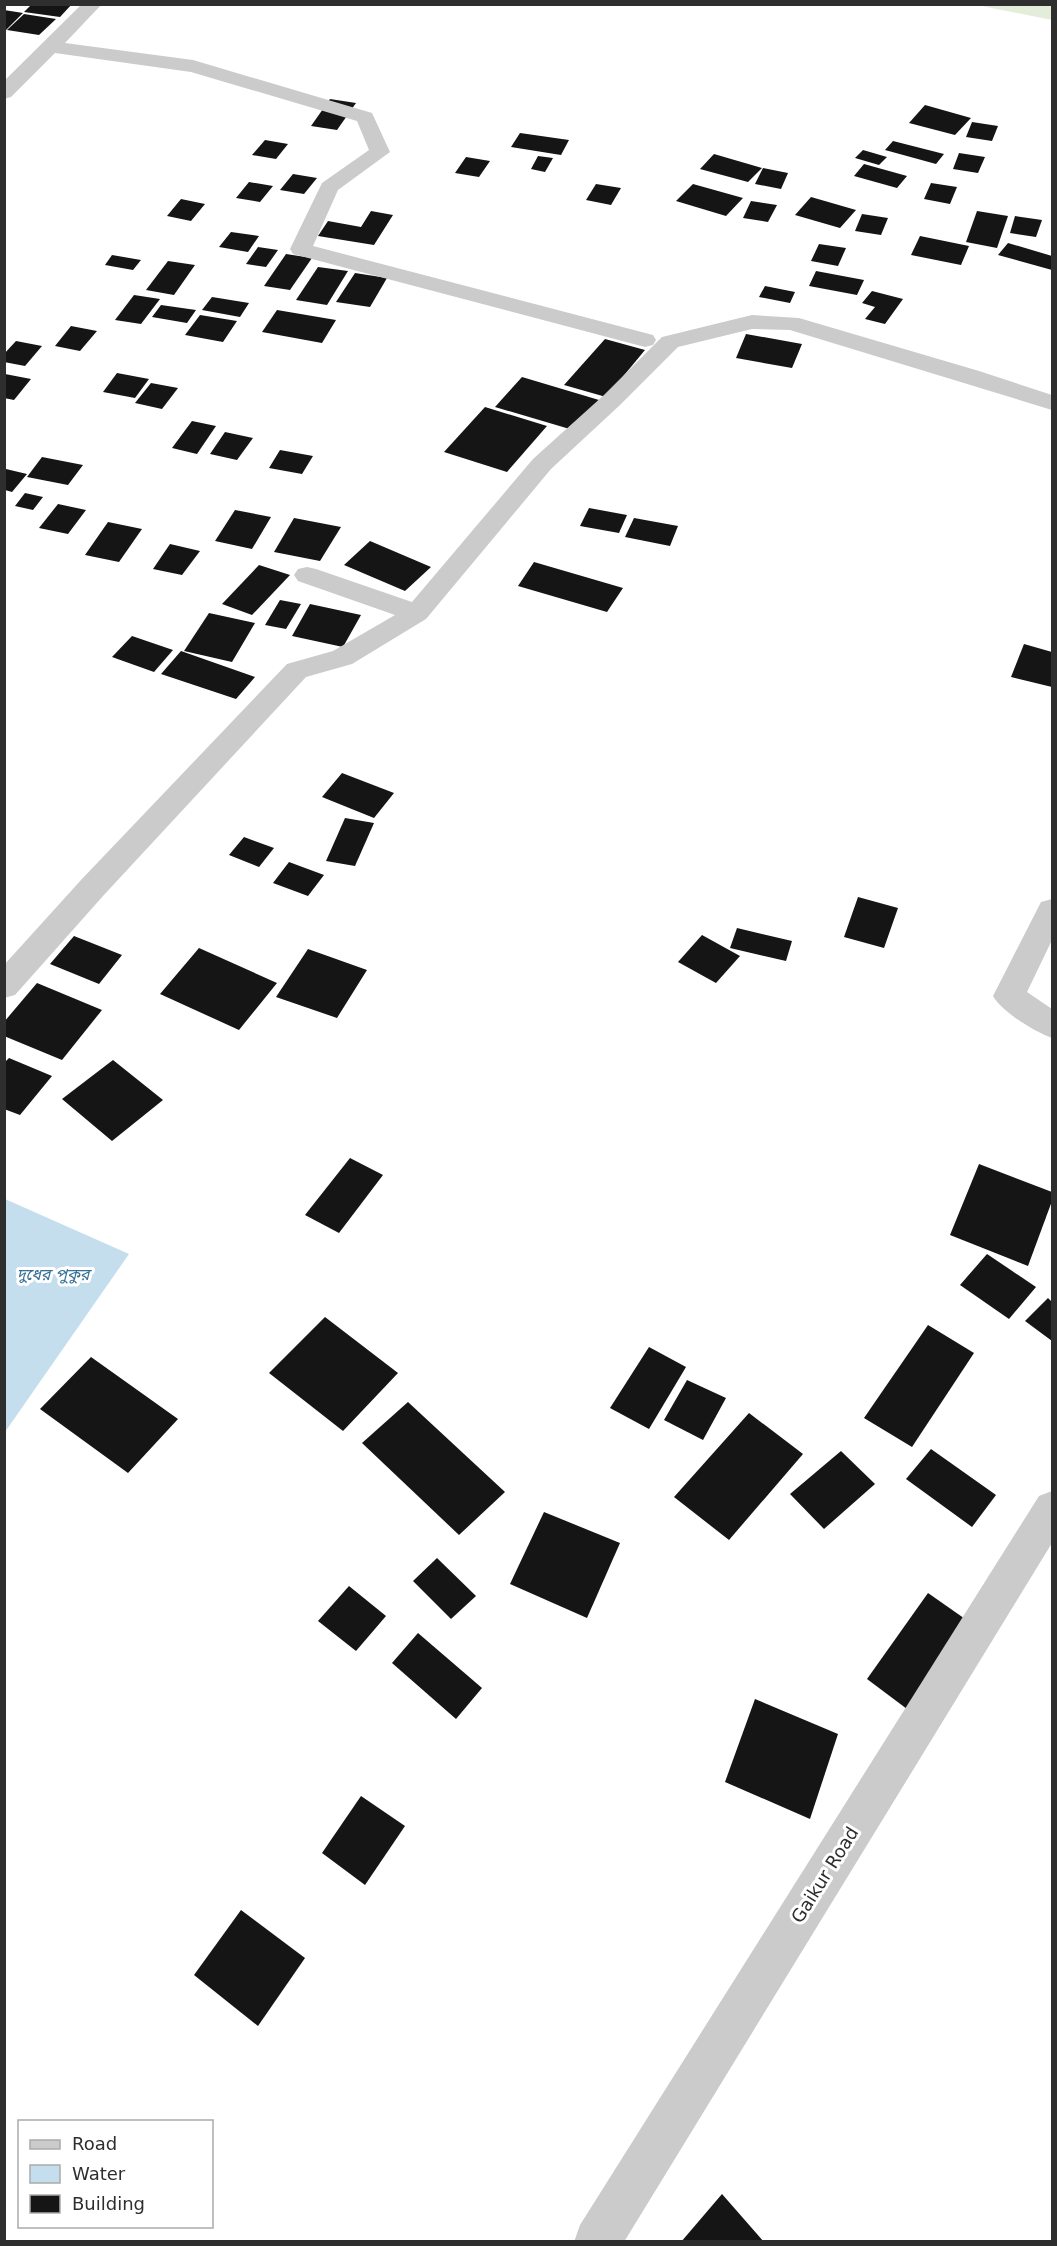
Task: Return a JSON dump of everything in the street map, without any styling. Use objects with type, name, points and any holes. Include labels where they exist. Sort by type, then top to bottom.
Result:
[{"type":"street","points":[[4,93],[53,47],[93,4]]},
{"type":"street","points":[[53,47],[193,66],[365,117],[380,152],[329,187],[301,249],[645,340]]},
{"type":"street","points":[[4,986],[92,888],[297,670],[342,658],[417,613],[542,464],[612,400],[670,342],[752,322],[792,323],[971,375],[1053,403]]},
{"type":"street","points":[[307,575],[417,613]]},
{"type":"street","points":[[1053,910],[1009,996],[1053,1024]]},
{"type":"street","name":"Gaikur Road","points":[[597,2241],[1053,1509]]},
{"type":"green space","points":[[977,5],[1052,5],[1052,20]]},
{"type":"water","name":"দুধের পুকুর","points":[[5,1199],[129,1254],[5,1432]]},
{"type":"building","points":[[32,4],[72,4],[60,17],[24,12]]},
{"type":"building","points":[[4,10],[23,13],[6,30],[4,29]]},
{"type":"building","points":[[24,14],[56,19],[39,35],[7,30]]},
{"type":"building","points":[[330,99],[356,103],[337,130],[311,126]]},
{"type":"building","points":[[925,105],[971,118],[955,135],[909,123]]},
{"type":"building","points":[[972,122],[998,126],[992,141],[966,137]]},
{"type":"building","points":[[520,133],[569,140],[561,155],[511,147]]},
{"type":"building","points":[[265,140],[288,144],[276,159],[252,155]]},
{"type":"building","points":[[893,141],[944,154],[936,164],[885,150]]},
{"type":"building","points":[[863,150],[887,157],[879,165],[855,158]]},
{"type":"building","points":[[959,153],[985,157],[978,173],[953,169]]},
{"type":"building","points":[[714,154],[762,168],[748,182],[700,169]]},
{"type":"building","points":[[538,156],[553,158],[545,172],[531,169]]},
{"type":"building","points":[[466,157],[490,161],[479,177],[455,173]]},
{"type":"building","points":[[864,164],[907,176],[897,188],[854,176]]},
{"type":"building","points":[[763,168],[788,173],[781,189],[755,184]]},
{"type":"building","points":[[293,174],[317,178],[304,194],[280,190]]},
{"type":"building","points":[[249,182],[273,186],[260,202],[236,198]]},
{"type":"building","points":[[931,183],[957,187],[950,204],[924,199]]},
{"type":"building","points":[[596,184],[621,188],[611,205],[586,200]]},
{"type":"building","points":[[693,184],[743,198],[726,216],[676,201]]},
{"type":"building","points":[[811,197],[856,210],[840,228],[795,215]]},
{"type":"building","points":[[181,199],[205,204],[191,221],[167,216]]},
{"type":"building","points":[[751,201],[777,205],[768,222],[743,218]]},
{"type":"building","points":[[371,211],[393,215],[374,245],[318,236],[328,221],[361,227]]},
{"type":"building","points":[[977,211],[1008,216],[997,248],[966,242]]},
{"type":"building","points":[[862,214],[888,218],[881,235],[855,231]]},
{"type":"building","points":[[1015,216],[1042,220],[1036,237],[1010,233]]},
{"type":"building","points":[[231,232],[259,236],[248,252],[219,247]]},
{"type":"building","points":[[920,236],[969,246],[961,265],[911,255]]},
{"type":"building","points":[[1008,243],[1052,256],[1052,270],[998,255]]},
{"type":"building","points":[[819,244],[846,248],[838,266],[811,261]]},
{"type":"building","points":[[258,247],[278,250],[266,267],[246,264]]},
{"type":"building","points":[[286,254],[312,258],[290,290],[264,286]]},
{"type":"building","points":[[112,255],[141,260],[133,270],[105,265]]},
{"type":"building","points":[[168,261],[195,265],[174,295],[146,290]]},
{"type":"building","points":[[318,267],[348,271],[327,305],[296,300]]},
{"type":"building","points":[[816,271],[864,280],[857,295],[809,286]]},
{"type":"building","points":[[355,273],[387,278],[370,307],[336,302]]},
{"type":"building","points":[[765,286],[795,292],[790,303],[759,297]]},
{"type":"building","points":[[872,291],[903,299],[885,324],[865,319],[875,307],[862,303]]},
{"type":"building","points":[[134,295],[160,299],[141,324],[115,320]]},
{"type":"building","points":[[212,297],[249,303],[240,317],[202,310]]},
{"type":"building","points":[[161,305],[196,310],[187,323],[152,317]]},
{"type":"building","points":[[277,310],[336,320],[322,343],[262,332]]},
{"type":"building","points":[[200,315],[237,321],[223,342],[185,335]]},
{"type":"building","points":[[71,326],[97,331],[80,351],[55,346]]},
{"type":"building","points":[[746,334],[802,344],[792,368],[736,358]]},
{"type":"building","points":[[605,339],[645,350],[606,397],[564,385]]},
{"type":"building","points":[[16,341],[42,346],[25,366],[4,362],[4,354]]},
{"type":"building","points":[[117,373],[149,379],[135,398],[103,392]]},
{"type":"building","points":[[5,374],[31,379],[14,400],[4,398]]},
{"type":"building","points":[[522,377],[599,400],[573,430],[495,407]]},
{"type":"building","points":[[151,383],[178,388],[162,409],[135,403]]},
{"type":"building","points":[[485,407],[547,426],[507,472],[444,452]]},
{"type":"building","points":[[192,421],[216,426],[197,454],[172,448]]},
{"type":"building","points":[[225,432],[253,438],[237,460],[210,454]]},
{"type":"building","points":[[280,450],[313,456],[302,474],[269,468]]},
{"type":"building","points":[[42,457],[83,465],[68,485],[27,477]]},
{"type":"building","points":[[6,469],[27,474],[12,492],[5,490]]},
{"type":"building","points":[[25,493],[43,497],[33,510],[15,506]]},
{"type":"building","points":[[58,504],[86,510],[68,534],[39,528]]},
{"type":"building","points":[[589,508],[627,515],[619,533],[580,526]]},
{"type":"building","points":[[235,510],[271,517],[252,549],[215,541]]},
{"type":"building","points":[[294,518],[341,527],[320,561],[274,552]]},
{"type":"building","points":[[634,518],[678,526],[670,546],[625,537]]},
{"type":"building","points":[[108,522],[142,529],[119,562],[85,555]]},
{"type":"building","points":[[370,541],[431,567],[405,591],[344,565]]},
{"type":"building","points":[[170,544],[200,551],[182,575],[153,569]]},
{"type":"building","points":[[534,562],[623,588],[607,612],[518,586]]},
{"type":"building","points":[[259,565],[290,575],[252,615],[222,604]]},
{"type":"building","points":[[280,600],[301,604],[286,629],[265,625]]},
{"type":"building","points":[[310,604],[361,615],[343,647],[292,636]]},
{"type":"building","points":[[209,613],[255,623],[232,662],[184,651]]},
{"type":"building","points":[[132,636],[173,650],[154,672],[112,657]]},
{"type":"building","points":[[1024,644],[1052,652],[1052,687],[1011,677]]},
{"type":"building","points":[[181,651],[255,677],[236,699],[161,674]]},
{"type":"building","points":[[342,773],[394,793],[374,818],[322,797]]},
{"type":"building","points":[[345,818],[374,823],[355,866],[326,861]]},
{"type":"building","points":[[244,837],[274,848],[259,867],[229,855]]},
{"type":"building","points":[[289,862],[324,875],[308,896],[273,883]]},
{"type":"building","points":[[858,897],[898,908],[884,948],[844,937]]},
{"type":"building","points":[[737,928],[792,941],[786,961],[730,948]]},
{"type":"building","points":[[702,935],[740,956],[716,983],[678,962]]},
{"type":"building","points":[[74,936],[122,955],[99,984],[50,964]]},
{"type":"building","points":[[199,948],[277,983],[239,1030],[160,994]]},
{"type":"building","points":[[308,949],[367,970],[337,1018],[276,997]]},
{"type":"building","points":[[37,983],[102,1010],[62,1060],[4,1036],[4,1022]]},
{"type":"building","points":[[9,1058],[52,1076],[20,1115],[4,1109],[4,1063]]},
{"type":"building","points":[[113,1060],[163,1100],[112,1141],[62,1099]]},
{"type":"building","points":[[350,1158],[383,1175],[339,1233],[305,1215]]},
{"type":"building","points":[[979,1164],[1052,1192],[1052,1201],[1028,1266],[950,1235]]},
{"type":"building","points":[[987,1254],[1036,1287],[1009,1319],[960,1285]]},
{"type":"building","points":[[1048,1298],[1052,1302],[1052,1341],[1025,1321]]},
{"type":"building","points":[[325,1317],[398,1373],[343,1431],[269,1373]]},
{"type":"building","points":[[928,1325],[974,1353],[912,1447],[864,1418]]},
{"type":"building","points":[[649,1347],[686,1367],[649,1429],[610,1408]]},
{"type":"building","points":[[91,1357],[178,1419],[128,1473],[40,1409]]},
{"type":"building","points":[[687,1380],[726,1398],[703,1440],[664,1420]]},
{"type":"building","points":[[408,1402],[505,1492],[459,1535],[362,1443]]},
{"type":"building","points":[[749,1413],[803,1454],[729,1540],[674,1497]]},
{"type":"building","points":[[931,1449],[996,1495],[972,1527],[906,1479]]},
{"type":"building","points":[[841,1451],[875,1484],[824,1529],[790,1494]]},
{"type":"building","points":[[544,1512],[620,1543],[587,1618],[510,1584]]},
{"type":"building","points":[[437,1558],[476,1596],[451,1619],[413,1581]]},
{"type":"building","points":[[349,1586],[386,1616],[356,1651],[318,1621]]},
{"type":"building","points":[[928,1593],[968,1621],[907,1709],[867,1679]]},
{"type":"building","points":[[418,1633],[482,1688],[456,1719],[392,1663]]},
{"type":"building","points":[[755,1699],[838,1734],[810,1819],[725,1782]]},
{"type":"building","points":[[361,1796],[405,1826],[365,1885],[322,1853]]},
{"type":"building","points":[[241,1910],[305,1958],[258,2026],[194,1975]]},
{"type":"building","points":[[722,2194],[764,2242],[681,2242]]}]
